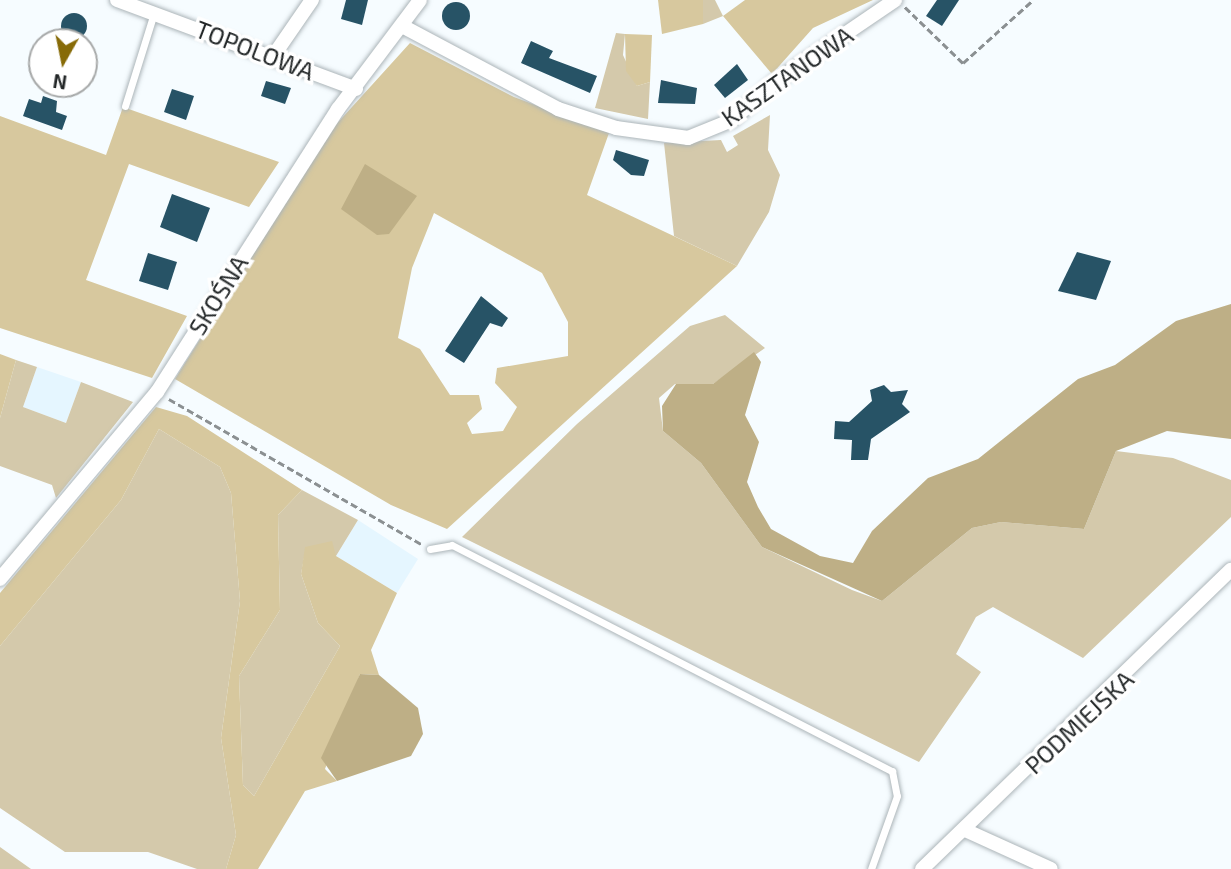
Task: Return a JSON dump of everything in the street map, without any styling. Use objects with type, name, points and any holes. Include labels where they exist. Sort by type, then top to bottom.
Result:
[{"type":"street","name":"TOPOLOWA","points":[[117,0],[158,6],[356,89]]},
{"type":"street","points":[[274,55],[312,0]]},
{"type":"street","name":"SKOŚNA","points":[[0,579],[157,392],[356,89],[404,27],[420,0]]},
{"type":"street","name":"KASZTANOWA","points":[[404,27],[558,109],[615,128],[688,138],[732,120],[776,81],[896,0]]},
{"type":"street","name":"PODMIEJSKA","points":[[922,869],[1231,570]]},
{"type":"street","points":[[965,830],[1051,869]]},
{"type":"lane","points":[[125,106],[158,6]]},
{"type":"lane","points":[[430,549],[452,545],[892,771],[897,796],[871,869]]},
{"type":"path","points":[[896,0],[963,63],[1033,0]]},
{"type":"path","points":[[157,392],[430,549]]},
{"type":"shaded area","points":[[658,0],[703,0],[703,24],[662,34]]},
{"type":"shaded area","points":[[703,0],[715,0],[723,16],[703,24]]},
{"type":"shaded area","points":[[745,0],[873,0],[813,28],[772,74],[723,16]]},
{"type":"shaded area","points":[[616,33],[625,34],[623,55],[637,86],[650,82],[648,119],[595,108]]},
{"type":"shaded area","points":[[625,34],[652,35],[650,82],[637,86],[626,71]]},
{"type":"shaded area","points":[[410,43],[514,97],[609,133],[587,195],[737,266],[447,529],[391,505],[175,379],[332,129]],"holes":[[[434,213],[542,273],[568,322],[568,356],[497,368],[495,383],[517,407],[503,431],[472,434],[467,423],[482,409],[479,395],[450,395],[420,349],[398,338],[412,268]]]},
{"type":"shaded area","points":[[123,107],[279,162],[249,207],[129,164],[86,280],[187,316],[152,378],[0,328],[0,116],[106,155]]},
{"type":"shaded area","points":[[770,115],[768,150],[780,175],[769,212],[737,266],[674,236],[664,143],[721,140],[727,152],[738,145],[733,136]]},
{"type":"shaded area","points":[[365,164],[417,196],[389,234],[377,235],[341,209]]},
{"type":"shaded area","points":[[1231,304],[1231,439],[1167,431],[1116,451],[1084,529],[1001,522],[972,528],[882,601],[762,547],[701,463],[663,431],[662,406],[676,384],[713,384],[754,352],[761,362],[745,415],[759,442],[747,482],[758,507],[771,529],[820,556],[853,563],[872,531],[928,478],[978,459],[1078,379],[1115,365],[1176,321]]},
{"type":"shaded area","points":[[725,315],[765,348],[713,384],[675,384],[659,398],[663,431],[701,463],[762,547],[852,590],[882,601],[972,528],[1001,522],[1084,529],[1116,451],[1173,458],[1231,480],[1231,517],[1083,658],[993,607],[976,617],[956,654],[981,672],[919,762],[462,537],[577,424],[690,326]]},
{"type":"shaded area","points":[[0,354],[16,360],[0,418]]},
{"type":"shaded area","points":[[16,360],[37,367],[23,407],[66,423],[81,382],[133,402],[56,498],[52,485],[0,466],[0,418]]},
{"type":"shaded area","points":[[37,367],[81,382],[66,423],[23,407]]},
{"type":"shaded area","points":[[156,407],[187,416],[302,490],[278,515],[280,610],[239,676],[243,785],[254,796],[340,646],[318,623],[301,574],[305,547],[332,541],[336,556],[397,593],[371,650],[379,675],[360,674],[325,769],[337,781],[305,791],[258,869],[226,869],[236,835],[221,738],[240,601],[231,493],[220,467],[159,429],[121,500],[0,646],[0,593]]},
{"type":"shaded area","points":[[159,429],[220,467],[231,493],[240,601],[221,738],[236,835],[226,869],[197,869],[148,852],[65,852],[0,808],[0,646],[121,500]]},
{"type":"shaded area","points":[[302,490],[358,520],[336,556],[306,547],[301,574],[318,623],[340,646],[254,796],[243,785],[239,676],[280,610],[278,515]]},
{"type":"shaded area","points":[[358,520],[418,559],[397,593],[336,556]]},
{"type":"shaded area","points":[[360,674],[379,675],[418,708],[423,734],[411,756],[337,781],[321,758]]},
{"type":"shaded area","points":[[0,847],[31,869],[0,869]]},
{"type":"building","points":[[346,0],[368,0],[362,25],[341,19]]},
{"type":"building","points":[[937,0],[959,0],[942,26],[926,16]]},
{"type":"building","points":[[456,2],[466,6],[470,16],[466,26],[456,30],[446,26],[442,16],[446,6]]},
{"type":"building","points":[[69,14],[79,14],[86,21],[87,28],[61,28],[62,21]]},
{"type":"building","points":[[531,41],[553,51],[549,58],[597,76],[590,93],[521,63]]},
{"type":"building","points":[[737,64],[748,80],[725,98],[714,85]]},
{"type":"building","points":[[661,80],[697,88],[695,104],[658,103]]},
{"type":"building","points":[[266,81],[291,88],[285,104],[261,96]]},
{"type":"building","points":[[172,89],[194,96],[186,120],[164,112]]},
{"type":"building","points":[[42,98],[57,101],[56,112],[67,116],[62,130],[23,116],[29,99],[41,103]]},
{"type":"building","points":[[616,150],[649,160],[644,176],[631,175],[613,160]]},
{"type":"building","points":[[172,194],[210,208],[197,242],[160,227]]},
{"type":"building","points":[[1077,252],[1111,261],[1096,300],[1058,291]]},
{"type":"building","points":[[148,253],[177,262],[168,290],[139,281]]},
{"type":"building","points":[[481,296],[508,318],[502,327],[490,323],[464,363],[445,351]]},
{"type":"building","points":[[884,385],[891,392],[908,390],[902,404],[910,412],[871,439],[868,460],[851,460],[852,440],[834,439],[835,421],[849,422],[872,401],[870,390]]}]
